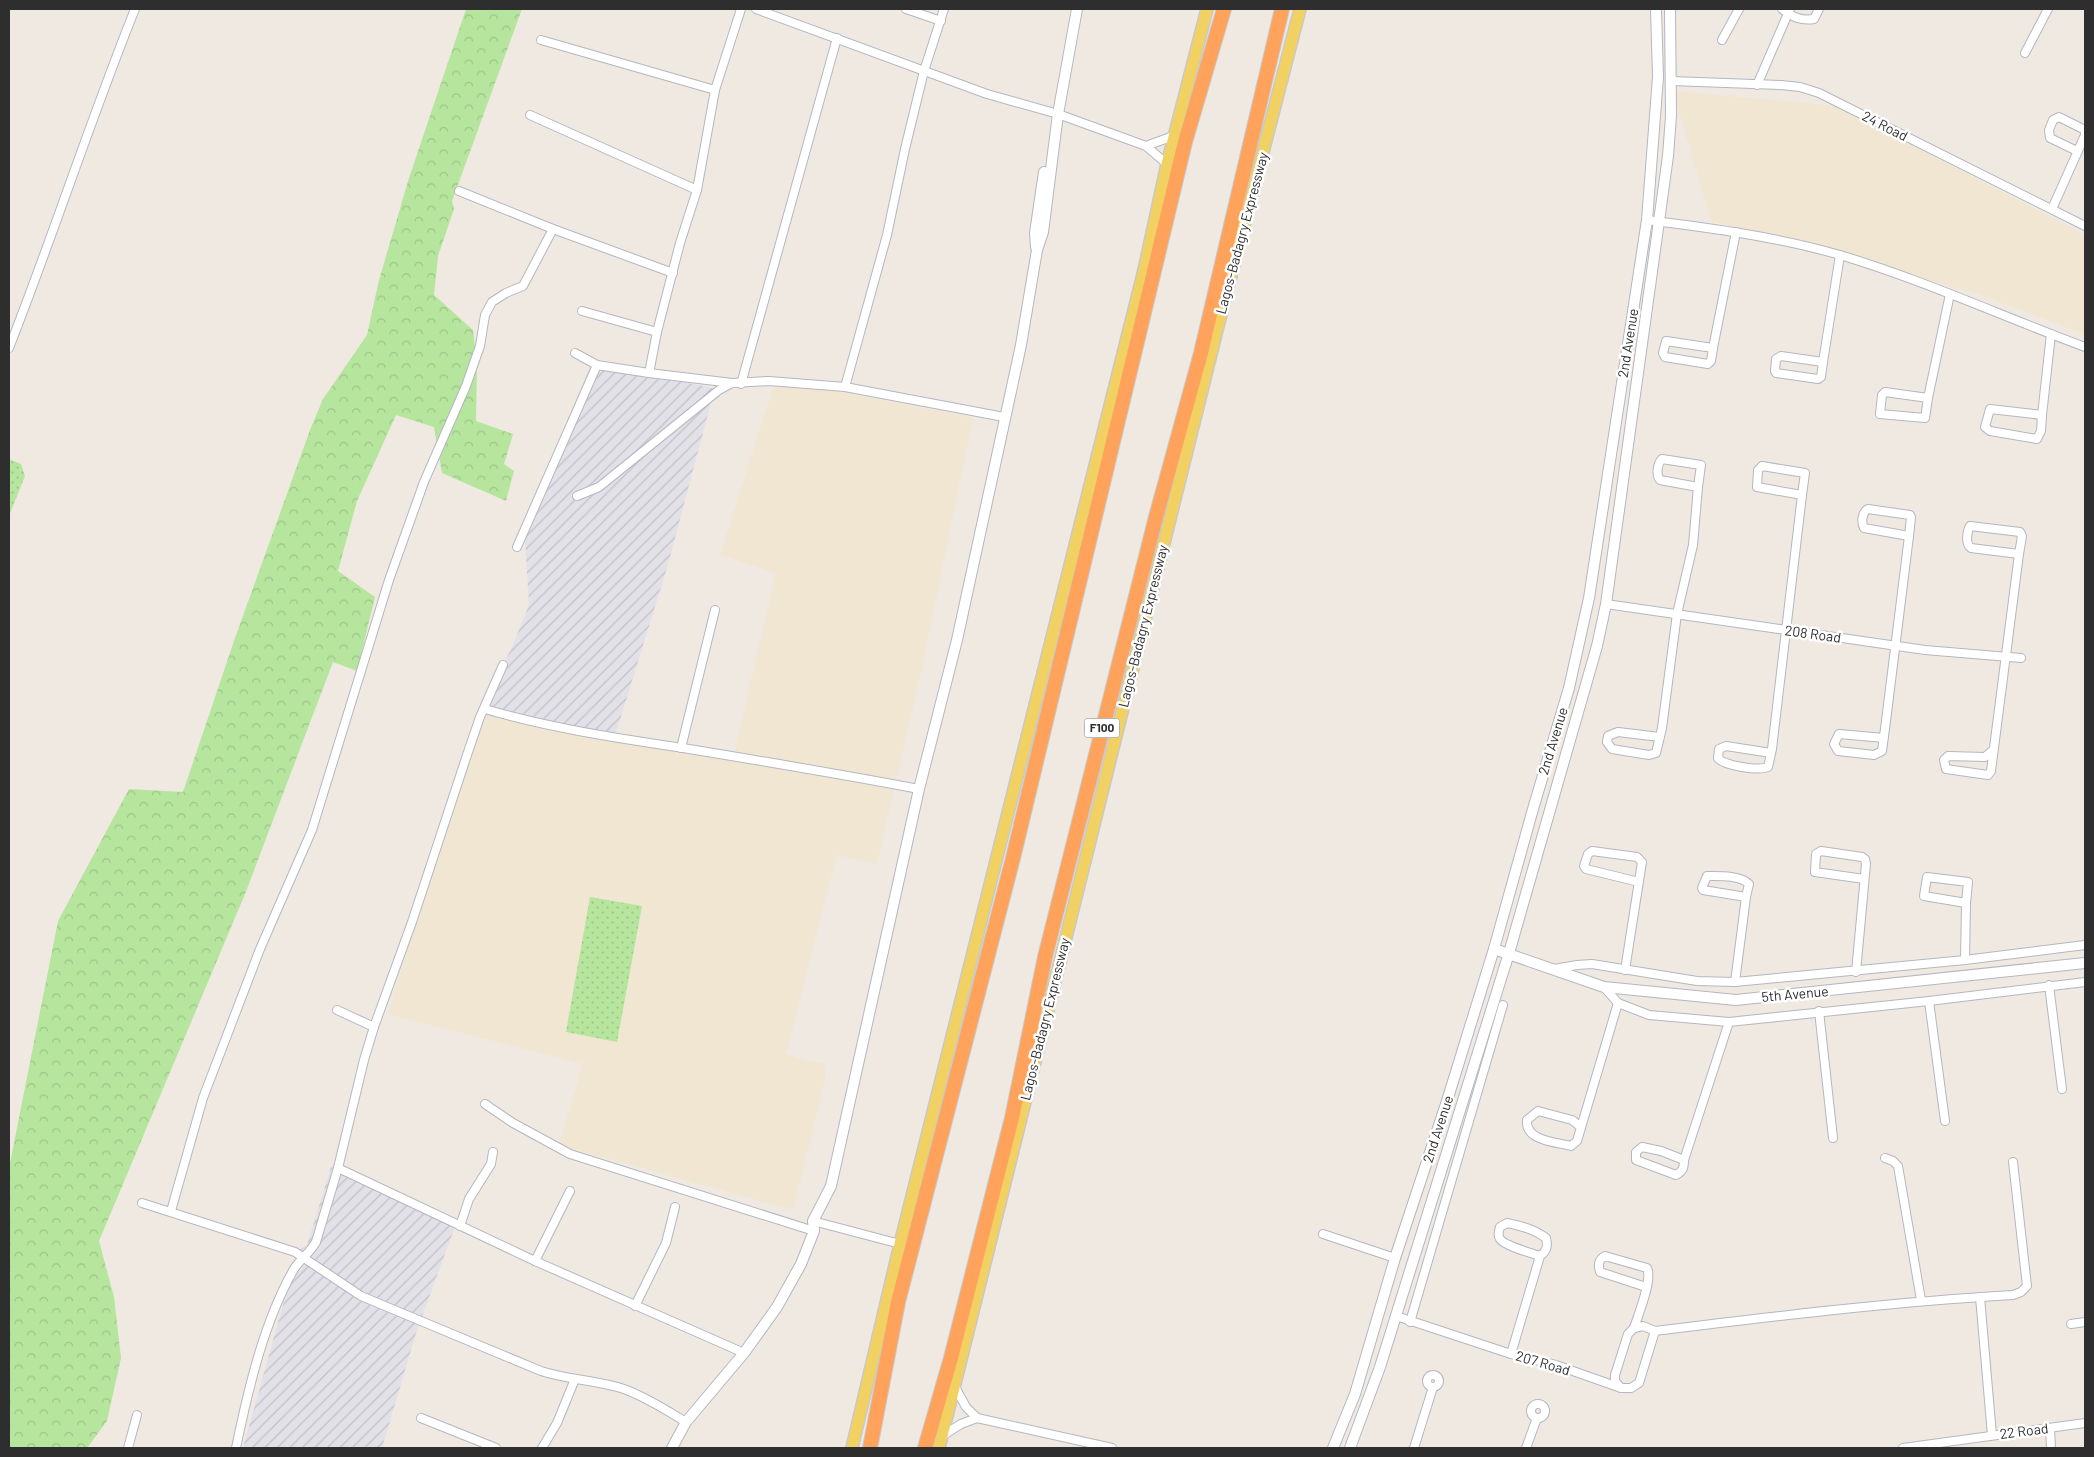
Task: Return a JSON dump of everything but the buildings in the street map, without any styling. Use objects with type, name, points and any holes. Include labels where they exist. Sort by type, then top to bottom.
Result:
[{"type":"highway","points":[[870,1448],[898,1302],[1013,858],[1184,142],[1224,9]]},
{"type":"highway","name":"Lagos-Badagry Expressway","points":[[924,1448],[951,1358],[1012,1118],[1045,957],[1153,526],[1200,353],[1282,9]]},
{"type":"main road","points":[[852,1448],[900,1244],[1144,270],[1168,164],[1207,9]]},
{"type":"main road","name":"Lagos-Badagry Expressway","points":[[939,1448],[1218,326],[1300,9]]},
{"type":"street","points":[[9,348],[135,9]]},
{"type":"street","points":[[648,374],[657,332],[697,190],[715,90],[741,9]]},
{"type":"street","points":[[756,9],[988,94],[1056,114],[1146,146],[1168,164]]},
{"type":"street","points":[[906,9],[941,21]]},
{"type":"street","points":[[845,387],[887,235],[924,71],[944,9]]},
{"type":"street","points":[[672,1448],[686,1422],[744,1353],[777,1307],[801,1264],[813,1226],[831,1186],[919,789],[956,640],[1021,345],[1037,250],[1043,232],[1070,9]]},
{"type":"street","points":[[1056,114],[1076,9]]},
{"type":"street","name":"2nd Avenue","points":[[1333,1448],[1356,1394],[1395,1258],[1448,1101],[1569,688],[1589,598],[1647,220],[1658,77],[1656,9]]},
{"type":"street","name":"2nd Avenue","points":[[1350,1448],[1380,1367],[1509,953],[1584,696],[1606,604],[1668,156],[1671,81],[1670,9]]},
{"type":"street","points":[[1722,40],[1740,9]]},
{"type":"street","points":[[1757,85],[1787,10],[1799,20],[1808,20],[1814,18],[1820,9]]},
{"type":"street","points":[[2025,53],[2048,9]]},
{"type":"street","points":[[741,384],[837,38]]},
{"type":"street","points":[[541,40],[715,90]]},
{"type":"street","name":"24 Road","points":[[1671,81],[1781,85],[1800,87],[1819,93],[2085,226]]},
{"type":"street","points":[[530,115],[697,190]]},
{"type":"street","points":[[2052,209],[2084,135],[2085,130],[2059,117],[2053,120],[2049,130],[2050,138],[2077,151]]},
{"type":"street","points":[[1146,146],[1176,135]]},
{"type":"street","points":[[459,192],[673,273]]},
{"type":"street","points":[[1647,220],[1736,232],[1840,255],[1950,294],[2085,347]]},
{"type":"street","points":[[172,1211],[203,1098],[260,949],[312,830],[389,580],[424,482],[466,386],[480,346],[485,315],[492,302],[506,293],[524,286],[553,229]]},
{"type":"street","points":[[1713,348],[1668,340],[1666,341],[1664,356],[1708,364],[1711,361],[1736,232]]},
{"type":"street","points":[[1824,362],[1781,356],[1776,359],[1775,371],[1778,374],[1818,379],[1821,377],[1824,362],[1840,255]]},
{"type":"street","points":[[1928,398],[1883,393],[1879,412],[1882,414],[1923,418],[1926,416],[1928,398],[1950,294]]},
{"type":"street","points":[[582,311],[657,332]]},
{"type":"street","points":[[2042,415],[1990,409],[1985,427],[1990,431],[2037,439],[2041,431],[2051,334]]},
{"type":"street","points":[[574,353],[597,365],[648,374],[741,384],[769,381],[845,387],[1004,417]]},
{"type":"street","points":[[517,547],[597,365]]},
{"type":"street","points":[[577,496],[599,487],[719,390],[732,383]]},
{"type":"street","points":[[1660,737],[1618,732],[1608,736],[1607,742],[1612,749],[1656,753],[1660,737],[1678,614],[1693,545],[1698,487],[1702,466],[1662,459],[1659,461],[1657,476],[1660,480],[1698,487]]},
{"type":"street","points":[[1771,753],[1726,746],[1719,749],[1718,758],[1723,763],[1761,770],[1768,767],[1771,753],[1802,495],[1804,473],[1762,466],[1758,470],[1757,487],[1802,495]]},
{"type":"street","points":[[1884,738],[1839,734],[1834,744],[1838,751],[1880,754],[1884,738],[1909,536],[1911,517],[1868,509],[1865,511],[1862,525],[1867,530],[1909,536]]},
{"type":"street","points":[[1993,750],[1985,757],[1948,756],[1944,760],[1943,765],[1946,769],[1988,775],[1992,769],[2022,536],[2020,532],[1973,526],[1968,528],[1967,543],[1970,548],[2019,554]]},
{"type":"street","name":"208 Road","points":[[1606,604],[1925,650],[2021,658]]},
{"type":"street","points":[[681,748],[714,610]]},
{"type":"street","points":[[236,1448],[246,1398],[268,1327],[295,1267],[316,1242],[338,1168],[364,1060],[374,1027],[470,748],[503,665]]},
{"type":"street","points":[[485,709],[507,716],[616,738],[857,776],[919,789]]},
{"type":"street","points":[[1626,970],[1642,862],[1640,859],[1592,851],[1588,854],[1584,866],[1586,869],[1639,882]]},
{"type":"street","points":[[1856,972],[1866,864],[1865,859],[1821,851],[1816,854],[1815,872],[1864,879]]},
{"type":"street","points":[[1735,982],[1749,884],[1745,880],[1721,876],[1706,876],[1703,881],[1703,890],[1746,897]]},
{"type":"street","points":[[1965,960],[1968,882],[1927,877],[1924,896],[1966,903]]},
{"type":"street","points":[[1554,969],[1592,964],[1697,981],[1735,982],[1856,972],[2085,945]]},
{"type":"street","name":"5th Avenue","points":[[1494,949],[1604,986],[1736,1000],[2085,962]]},
{"type":"street","points":[[1604,986],[1618,1003],[1649,1015],[1729,1022],[2085,982]]},
{"type":"street","points":[[2049,985],[2062,1089]]},
{"type":"street","points":[[1928,1001],[1945,1121]]},
{"type":"street","points":[[1581,1127],[1572,1120],[1538,1111],[1527,1120],[1527,1125],[1532,1134],[1537,1137],[1571,1146],[1577,1141],[1618,1003]]},
{"type":"street","points":[[1410,1322],[1503,1005]]},
{"type":"street","points":[[337,1010],[374,1027]]},
{"type":"street","points":[[1818,1011],[1833,1138]]},
{"type":"street","points":[[1684,1160],[1661,1151],[1642,1147],[1636,1152],[1636,1160],[1676,1175],[1684,1168],[1684,1160],[1729,1022]]},
{"type":"street","points":[[485,1104],[512,1123],[570,1154],[813,1226],[900,1244]]},
{"type":"street","points":[[460,1226],[469,1199],[491,1164],[493,1152]]},
{"type":"street","points":[[1885,1158],[1893,1161],[1898,1166],[1921,1300]]},
{"type":"street","points":[[1634,1328],[1643,1326],[1655,1331],[1805,1312],[1921,1300],[2013,1295],[2021,1292],[2027,1286],[2013,1162]]},
{"type":"street","points":[[338,1168],[535,1261],[744,1353]]},
{"type":"street","points":[[535,1261],[570,1191]]},
{"type":"street","points":[[142,1202],[288,1249],[361,1296],[525,1365],[559,1377],[624,1389],[651,1401],[686,1422]]},
{"type":"street","points":[[635,1306],[666,1243],[675,1207]]},
{"type":"street","points":[[1511,1354],[1540,1256],[1545,1253],[1548,1245],[1546,1238],[1539,1232],[1507,1223],[1500,1228],[1498,1233],[1499,1239],[1505,1244],[1540,1256]]},
{"type":"street","points":[[1323,1234],[1395,1258]]},
{"type":"street","points":[[1646,1288],[1600,1272],[1598,1265],[1601,1258],[1605,1256],[1647,1268],[1650,1273],[1646,1288],[1634,1328],[1628,1334],[1615,1375],[1615,1381],[1622,1388],[1631,1388],[1639,1383],[1655,1331]]},
{"type":"street","points":[[1980,1297],[1992,1435]]},
{"type":"street","name":"207 Road","points":[[1396,1316],[1511,1354],[1556,1365],[1622,1388]]},
{"type":"street","points":[[2071,1324],[2085,1322]]},
{"type":"street","points":[[542,1448],[557,1422],[575,1379]]},
{"type":"street","points":[[955,1387],[966,1407],[976,1418]]},
{"type":"street","points":[[1414,1448],[1433,1387]]},
{"type":"street","points":[[128,1448],[137,1415]]},
{"type":"street","points":[[421,1418],[496,1448]]},
{"type":"street","points":[[942,1436],[961,1424],[976,1418],[1112,1448]]},
{"type":"street","points":[[1526,1448],[1537,1418]]},
{"type":"street","name":"22 Road","points":[[1903,1448],[2085,1423]]},
{"type":"street","points":[[2050,1428],[2051,1448]]},
{"type":"shaded area","points":[[1673,91],[1837,106],[2085,235],[2085,334],[1981,295],[1794,241],[1711,221]]},
{"type":"shaded area","points":[[591,365],[709,387],[719,391],[712,399],[667,568],[615,736],[481,710],[512,647],[529,605],[524,523]]},
{"type":"shaded area","points":[[803,385],[973,418],[921,672],[877,864],[837,855],[786,1054],[809,1061],[824,1063],[826,1076],[793,1210],[559,1145],[583,1064],[388,1014],[481,710],[615,736],[734,754],[776,573],[720,555],[773,388]]},
{"type":"shaded area","points":[[331,1167],[456,1224],[417,1330],[382,1448],[243,1448],[298,1251],[307,1245]]},
{"type":"green space","points":[[466,9],[522,9],[452,201],[454,209],[438,256],[434,295],[473,330],[477,364],[476,421],[513,434],[504,464],[514,471],[506,501],[442,473],[434,427],[396,415],[357,501],[338,571],[375,597],[357,671],[333,662],[245,894],[99,1241],[114,1297],[121,1358],[107,1421],[87,1448],[9,1448],[9,1168],[58,921],[129,789],[183,792],[235,638],[310,430],[323,399],[367,335],[379,280],[409,178]]},
{"type":"green space","points":[[9,459],[21,464],[25,476],[9,516]]},
{"type":"green space","points":[[590,897],[642,906],[617,1042],[566,1032]]}]
